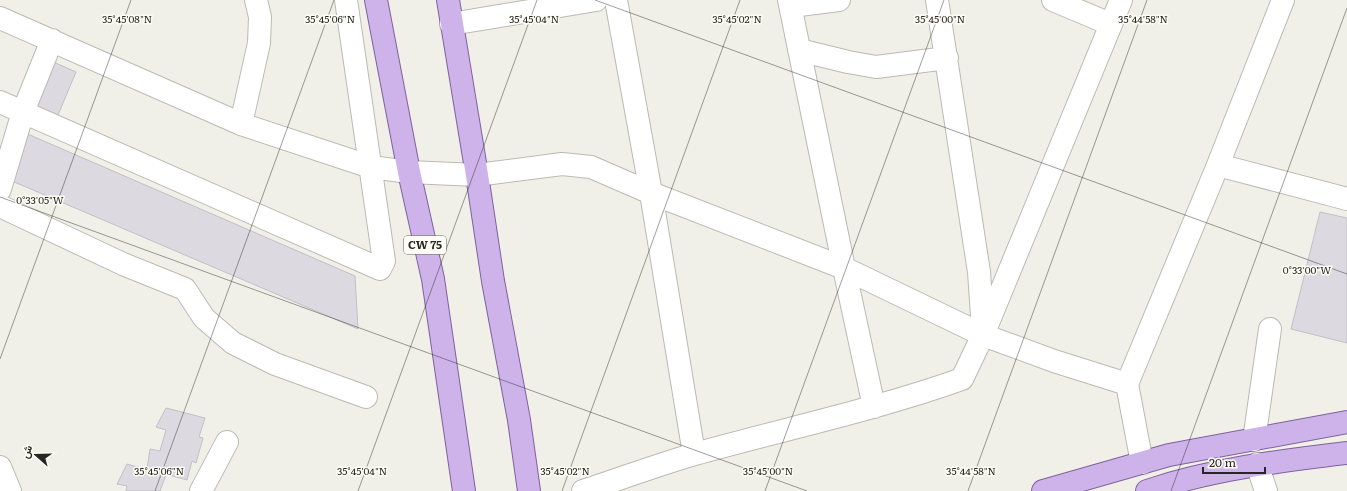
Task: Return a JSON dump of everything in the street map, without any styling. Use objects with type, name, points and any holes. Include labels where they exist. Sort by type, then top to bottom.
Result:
[{"type":"main road","name":"CW 75","points":[[376,0],[409,172],[433,279],[464,491]]},
{"type":"main road","points":[[448,0],[493,281],[519,420],[529,491]]},
{"type":"main road","points":[[1043,491],[1169,455],[1347,422]]},
{"type":"main road","points":[[1147,491],[1178,481],[1257,464],[1347,453]]},
{"type":"street","points":[[241,124],[259,43],[260,17],[256,0]]},
{"type":"street","points":[[0,102],[380,269],[384,261],[346,0]]},
{"type":"street","points":[[452,24],[595,0]]},
{"type":"street","points":[[616,0],[651,193],[694,454]]},
{"type":"street","points":[[839,0],[790,3],[874,407]]},
{"type":"street","points":[[938,0],[979,272],[983,335]]},
{"type":"street","points":[[1054,0],[1110,24]]},
{"type":"street","points":[[583,491],[694,454],[874,407],[962,379],[983,335],[1121,0]]},
{"type":"street","points":[[1142,463],[1127,384],[1218,165],[1283,0]]},
{"type":"street","points":[[0,18],[241,124],[371,167],[409,172],[477,175],[562,164],[591,167],[651,193],[844,268],[983,335],[1054,361],[1127,384]]},
{"type":"street","points":[[0,190],[23,112],[52,40]]},
{"type":"street","points":[[800,50],[848,62],[876,67],[947,58]]},
{"type":"street","points":[[1218,165],[1347,199]]},
{"type":"street","points":[[0,206],[123,264],[185,289],[204,318],[233,344],[275,364],[366,397]]},
{"type":"street","points":[[1254,440],[1270,329]]},
{"type":"street","points":[[201,491],[227,442]]},
{"type":"street","points":[[1257,464],[1266,491]]},
{"type":"street","points":[[0,467],[10,491]]},
{"type":"building","points":[[49,60],[76,72],[58,115],[30,104]]},
{"type":"building","points":[[23,132],[355,276],[358,329],[5,178]]},
{"type":"building","points":[[1320,212],[1347,218],[1347,343],[1291,329]]},
{"type":"building","points":[[166,408],[205,418],[199,437],[203,438],[196,463],[192,461],[187,480],[147,469],[150,449],[160,451],[166,430],[156,427]]},
{"type":"building","points":[[127,464],[166,475],[160,491],[126,491],[127,486],[117,484]]}]
